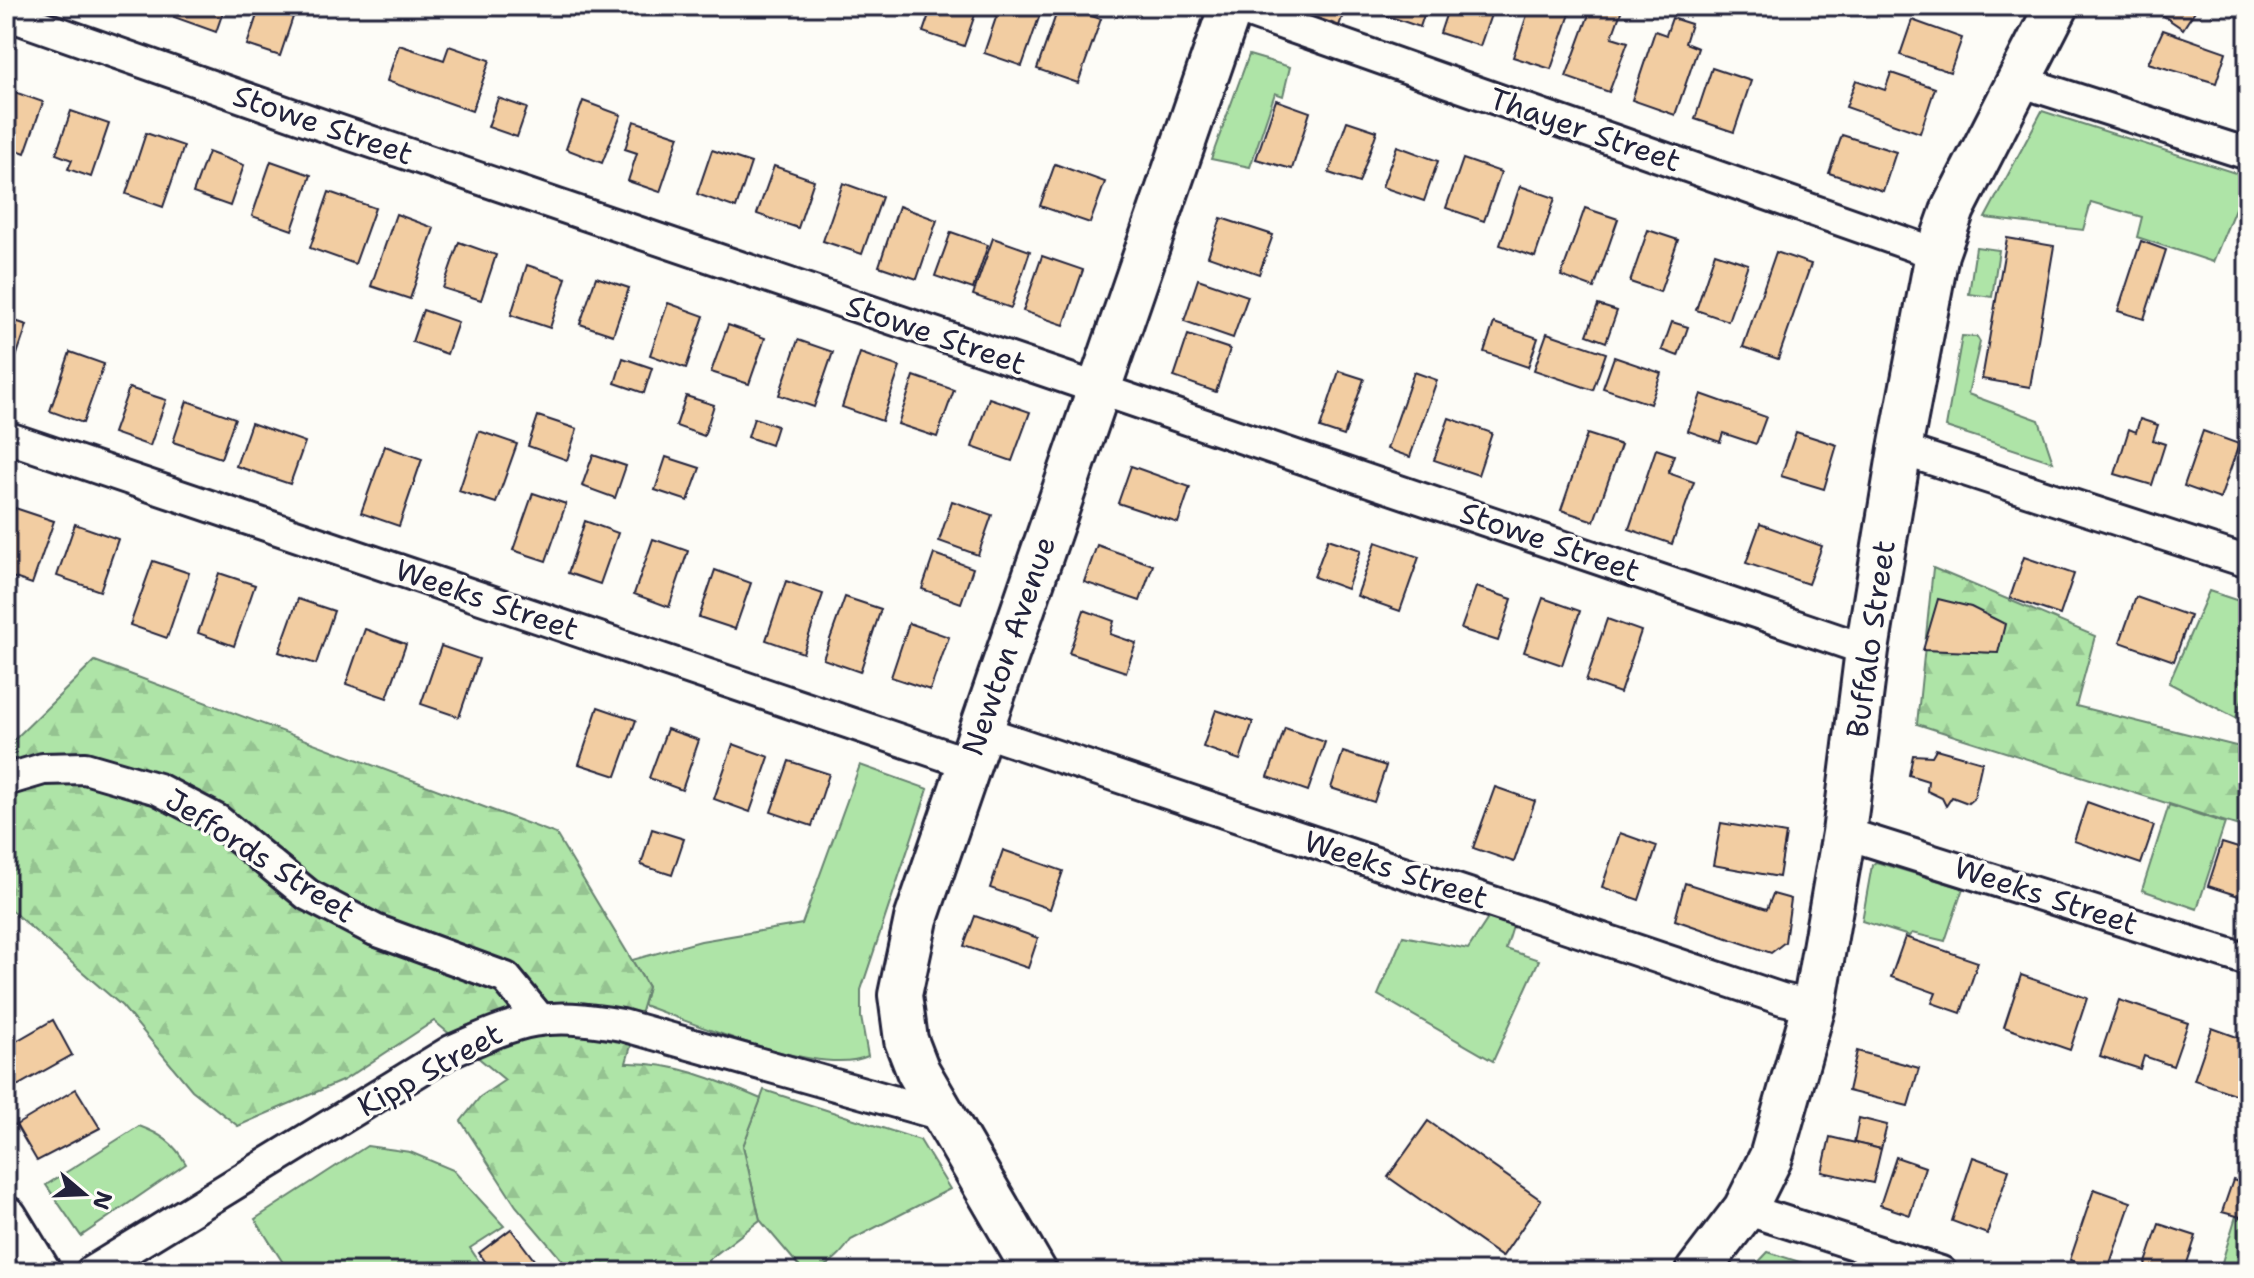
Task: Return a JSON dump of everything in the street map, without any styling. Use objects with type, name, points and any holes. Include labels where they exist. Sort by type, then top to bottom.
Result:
[{"type":"street","name":"Thayer Street","points":[[1232,6],[1937,254]]},
{"type":"street","name":"Newton Avenue","points":[[1035,1272],[942,1115],[910,1050],[900,995],[916,919],[974,746],[1232,6]]},
{"type":"street","name":"Buffalo Street","points":[[1697,1272],[1745,1209],[1771,1157],[1814,1006],[1844,833],[1867,650],[1900,449],[1937,254],[1948,220],[2016,80],[2057,6]]},
{"type":"street","name":"Stowe Street","points":[[6,14],[1867,650]]},
{"type":"street","points":[[2016,80],[2248,154]]},
{"type":"street","name":"Weeks Street","points":[[6,437],[974,746],[1782,999],[1814,1006]]},
{"type":"street","points":[[1900,449],[2248,562]]},
{"type":"street","name":"Jeffords Street","points":[[6,780],[43,769],[85,768],[158,789],[217,820],[308,895],[375,930],[506,978],[538,1017]]},
{"type":"street","name":"Weeks Street","points":[[1844,833],[2248,960]]},
{"type":"street","name":"Kipp Street","points":[[91,1272],[451,1051],[507,1026],[538,1017],[622,1025],[942,1115]]},
{"type":"street","points":[[1745,1209],[1941,1272]]},
{"type":"street","points":[[6,1218],[39,1272]]},
{"type":"green space","points":[[1249,55],[1290,67],[1283,96],[1275,93],[1250,167],[1211,159]]},
{"type":"green space","points":[[2042,111],[2248,177],[2213,262],[2137,237],[2142,217],[2091,202],[2083,230],[1985,218]]},
{"type":"green space","points":[[1976,247],[1999,250],[1992,297],[1969,294]]},
{"type":"green space","points":[[1962,336],[1977,337],[1980,342],[1968,394],[2039,420],[2053,462],[1946,427]]},
{"type":"green space","points":[[1933,568],[2095,636],[2076,706],[2248,749],[2248,829],[1917,724]]},
{"type":"green space","points":[[2209,591],[2248,604],[2248,681],[2236,718],[2169,683]]},
{"type":"green space","points":[[95,661],[556,834],[648,987],[626,1063],[679,1069],[761,1099],[743,1146],[760,1220],[693,1272],[572,1272],[516,1206],[461,1121],[480,1097],[505,1080],[434,1021],[344,1080],[238,1126],[192,1090],[122,1006],[6,906],[6,739],[15,739]]},
{"type":"green space","points":[[860,765],[928,789],[861,990],[861,1017],[868,1056],[847,1061],[789,1054],[756,1046],[643,1005],[648,987],[632,960],[701,941],[802,924]]},
{"type":"green space","points":[[2169,805],[2225,823],[2197,909],[2142,890]]},
{"type":"green space","points":[[1876,862],[1963,888],[1945,941],[1912,933],[1909,936],[1862,921],[1872,865]]},
{"type":"green space","points":[[1489,917],[1514,923],[1506,949],[1539,960],[1493,1061],[1378,995],[1403,936],[1468,949]]},
{"type":"green space","points":[[764,1090],[920,1140],[950,1189],[851,1240],[825,1266],[804,1272],[760,1220],[743,1146]]},
{"type":"green space","points":[[139,1126],[166,1140],[186,1164],[81,1236],[46,1185]]},
{"type":"green space","points":[[367,1146],[410,1152],[453,1170],[504,1226],[470,1248],[486,1272],[289,1272],[255,1219]]},
{"type":"green space","points":[[2236,1216],[2248,1220],[2244,1258],[2248,1260],[2248,1272],[2219,1272]]},
{"type":"green space","points":[[1768,1252],[1831,1272],[1749,1272]]},
{"type":"building","points":[[178,6],[225,6],[216,32],[174,17]]},
{"type":"building","points":[[260,6],[280,6],[295,11],[280,56],[247,45]]},
{"type":"building","points":[[932,6],[978,6],[964,46],[923,32]]},
{"type":"building","points":[[1000,6],[1043,6],[1022,66],[984,53]]},
{"type":"building","points":[[1059,6],[1101,19],[1078,83],[1037,69]]},
{"type":"building","points":[[1280,6],[1346,6],[1339,26]]},
{"type":"building","points":[[1384,6],[1427,6],[1420,27],[1382,14]]},
{"type":"building","points":[[1449,6],[1494,6],[1480,46],[1440,33]]},
{"type":"building","points":[[1530,6],[1572,8],[1551,69],[1513,57]]},
{"type":"building","points":[[1592,6],[1623,6],[1612,37],[1628,42],[1609,92],[1566,77]]},
{"type":"building","points":[[2149,6],[2198,6],[2183,29]]},
{"type":"building","points":[[1672,18],[1691,24],[1685,43],[1698,48],[1675,115],[1632,100],[1655,31],[1666,35]]},
{"type":"building","points":[[1912,20],[1962,38],[1950,72],[1900,55]]},
{"type":"building","points":[[2163,30],[2226,52],[2216,83],[2148,63]]},
{"type":"building","points":[[399,45],[444,60],[449,46],[490,60],[472,111],[387,81]]},
{"type":"building","points":[[1712,68],[1751,81],[1734,132],[1695,119]]},
{"type":"building","points":[[1891,73],[1935,88],[1920,133],[1846,107],[1856,80],[1885,90]]},
{"type":"building","points":[[6,89],[43,102],[25,153],[6,146]]},
{"type":"building","points":[[498,98],[527,108],[517,137],[488,127]]},
{"type":"building","points":[[1276,100],[1310,112],[1292,169],[1256,159]]},
{"type":"building","points":[[583,101],[621,115],[602,163],[566,149]]},
{"type":"building","points":[[71,111],[109,124],[91,177],[68,169],[72,160],[56,154]]},
{"type":"building","points":[[634,121],[679,136],[660,192],[628,181],[637,153],[625,149]]},
{"type":"building","points":[[1347,121],[1377,131],[1359,183],[1329,173]]},
{"type":"building","points":[[146,133],[184,146],[163,207],[126,194]]},
{"type":"building","points":[[1842,135],[1896,152],[1883,191],[1829,173]]},
{"type":"building","points":[[1397,146],[1438,161],[1424,201],[1382,187]]},
{"type":"building","points":[[712,150],[751,163],[736,208],[697,194]]},
{"type":"building","points":[[208,152],[244,165],[230,206],[193,193]]},
{"type":"building","points":[[1463,159],[1501,172],[1484,221],[1446,208]]},
{"type":"building","points":[[271,161],[311,175],[292,230],[252,216]]},
{"type":"building","points":[[1055,164],[1105,182],[1090,223],[1040,206]]},
{"type":"building","points":[[774,166],[814,180],[798,228],[757,214]]},
{"type":"building","points":[[843,183],[882,197],[862,254],[823,241]]},
{"type":"building","points":[[1520,186],[1555,198],[1535,257],[1500,245]]},
{"type":"building","points":[[329,192],[375,208],[355,264],[310,248]]},
{"type":"building","points":[[899,206],[937,220],[917,279],[879,266]]},
{"type":"building","points":[[1585,208],[1618,219],[1594,288],[1561,276]]},
{"type":"building","points":[[396,214],[434,228],[410,299],[371,286]]},
{"type":"building","points":[[1221,218],[1273,235],[1259,274],[1208,256]]},
{"type":"building","points":[[1648,230],[1678,240],[1660,292],[1630,282]]},
{"type":"building","points":[[951,232],[988,245],[973,289],[935,276]]},
{"type":"building","points":[[993,238],[1030,251],[1011,308],[973,295]]},
{"type":"building","points":[[2007,238],[2054,246],[2030,387],[1982,379]]},
{"type":"building","points":[[2141,241],[2166,250],[2144,319],[2118,311]]},
{"type":"building","points":[[459,242],[496,255],[481,300],[443,288]]},
{"type":"building","points":[[1776,252],[1811,264],[1778,359],[1743,347]]},
{"type":"building","points":[[1715,253],[1748,264],[1728,321],[1696,310]]},
{"type":"building","points":[[1042,256],[1083,270],[1064,325],[1023,311]]},
{"type":"building","points":[[527,265],[566,278],[550,328],[511,315]]},
{"type":"building","points":[[596,277],[629,288],[613,335],[580,324]]},
{"type":"building","points":[[1198,279],[1248,296],[1233,338],[1184,321]]},
{"type":"building","points":[[668,303],[704,316],[686,368],[650,355]]},
{"type":"building","points":[[1598,305],[1617,311],[1606,342],[1587,335]]},
{"type":"building","points":[[423,310],[458,322],[447,354],[412,342]]},
{"type":"building","points":[[6,318],[27,325],[6,387]]},
{"type":"building","points":[[1672,322],[1688,327],[1678,356],[1662,350]]},
{"type":"building","points":[[1494,323],[1538,338],[1528,367],[1484,352]]},
{"type":"building","points":[[728,325],[765,338],[749,384],[711,372]]},
{"type":"building","points":[[1547,333],[1606,353],[1593,390],[1534,370]]},
{"type":"building","points":[[1188,335],[1230,349],[1216,392],[1174,377]]},
{"type":"building","points":[[798,340],[833,352],[814,407],[779,395]]},
{"type":"building","points":[[70,352],[104,364],[83,423],[50,411]]},
{"type":"building","points":[[860,353],[900,367],[882,421],[842,407]]},
{"type":"building","points":[[1614,357],[1661,373],[1650,404],[1603,388]]},
{"type":"building","points":[[623,358],[652,368],[644,393],[615,383]]},
{"type":"building","points":[[1339,371],[1364,379],[1344,436],[1320,428]]},
{"type":"building","points":[[1414,372],[1437,380],[1410,457],[1387,449]]},
{"type":"building","points":[[914,376],[954,390],[937,437],[898,424]]},
{"type":"building","points":[[129,388],[166,400],[150,446],[113,433]]},
{"type":"building","points":[[1701,394],[1766,417],[1756,444],[1723,433],[1720,442],[1688,431]]},
{"type":"building","points":[[686,396],[714,405],[704,436],[676,426]]},
{"type":"building","points":[[989,398],[1030,412],[1012,461],[972,447]]},
{"type":"building","points":[[187,401],[235,418],[221,458],[173,442]]},
{"type":"building","points":[[538,416],[577,429],[567,460],[528,446]]},
{"type":"building","points":[[754,418],[777,426],[771,445],[748,437]]},
{"type":"building","points":[[1449,418],[1492,433],[1478,475],[1434,460]]},
{"type":"building","points":[[2140,419],[2158,425],[2153,440],[2165,444],[2152,485],[2115,474],[2129,429],[2136,432]]},
{"type":"building","points":[[251,423],[305,442],[290,484],[236,466]]},
{"type":"building","points":[[479,431],[517,444],[496,503],[459,491]]},
{"type":"building","points":[[2203,431],[2239,444],[2220,499],[2184,486]]},
{"type":"building","points":[[1796,432],[1837,445],[1824,489],[1781,476]]},
{"type":"building","points":[[1587,434],[1621,445],[1594,521],[1561,510]]},
{"type":"building","points":[[385,446],[422,459],[399,526],[361,513]]},
{"type":"building","points":[[1656,449],[1674,455],[1668,473],[1694,482],[1672,544],[1629,529]]},
{"type":"building","points":[[593,455],[626,466],[615,498],[582,486]]},
{"type":"building","points":[[666,457],[700,468],[688,501],[655,490]]},
{"type":"building","points":[[1131,466],[1190,487],[1178,523],[1118,503]]},
{"type":"building","points":[[533,493],[566,504],[546,561],[513,550]]},
{"type":"building","points":[[952,501],[992,515],[978,555],[939,541]]},
{"type":"building","points":[[15,508],[54,521],[32,584],[6,575],[6,535]]},
{"type":"building","points":[[585,521],[618,533],[600,584],[568,573]]},
{"type":"building","points":[[75,524],[118,539],[100,591],[57,576]]},
{"type":"building","points":[[1760,524],[1822,546],[1808,584],[1746,563]]},
{"type":"building","points":[[653,539],[688,551],[669,607],[634,594]]},
{"type":"building","points":[[1328,539],[1361,550],[1347,589],[1314,577]]},
{"type":"building","points":[[1376,542],[1419,557],[1400,611],[1357,596]]},
{"type":"building","points":[[1097,545],[1153,565],[1140,601],[1084,582]]},
{"type":"building","points":[[934,554],[973,568],[961,603],[922,589]]},
{"type":"building","points":[[2024,557],[2074,574],[2060,615],[2010,598]]},
{"type":"building","points":[[153,561],[189,573],[167,638],[130,625]]},
{"type":"building","points":[[715,570],[751,583],[735,629],[699,617]]},
{"type":"building","points":[[219,573],[255,585],[234,646],[198,633]]},
{"type":"building","points":[[786,581],[823,594],[803,653],[766,640]]},
{"type":"building","points":[[1476,587],[1512,599],[1498,641],[1461,629]]},
{"type":"building","points":[[845,597],[881,609],[860,672],[823,659]]},
{"type":"building","points":[[2136,597],[2190,616],[2174,661],[2120,642]]},
{"type":"building","points":[[1543,598],[1580,611],[1562,665],[1524,652]]},
{"type":"building","points":[[298,599],[334,611],[316,664],[279,652]]},
{"type":"building","points":[[1938,599],[1971,607],[2005,624],[1998,653],[1923,650]]},
{"type":"building","points":[[1084,610],[1114,621],[1110,634],[1136,643],[1126,672],[1069,653]]},
{"type":"building","points":[[1607,619],[1641,631],[1620,693],[1586,681]]},
{"type":"building","points":[[909,623],[949,637],[930,690],[891,677]]},
{"type":"building","points":[[365,629],[406,644],[387,698],[346,684]]},
{"type":"building","points":[[441,646],[479,659],[459,717],[421,704]]},
{"type":"building","points":[[598,707],[636,720],[616,776],[579,764]]},
{"type":"building","points":[[1216,710],[1253,722],[1240,760],[1203,747]]},
{"type":"building","points":[[1285,728],[1325,742],[1308,791],[1268,777]]},
{"type":"building","points":[[667,729],[699,740],[682,790],[649,778]]},
{"type":"building","points":[[733,744],[769,757],[750,812],[714,799]]},
{"type":"building","points":[[1936,749],[1982,762],[1974,798],[1968,803],[1952,797],[1946,806],[1942,798],[1927,791],[1928,781],[1909,775],[1913,755],[1932,756]]},
{"type":"building","points":[[1343,752],[1386,766],[1374,802],[1331,788]]},
{"type":"building","points":[[789,761],[829,774],[812,826],[771,812]]},
{"type":"building","points":[[1495,787],[1535,801],[1514,862],[1473,848]]},
{"type":"building","points":[[2087,802],[2154,826],[2141,864],[2074,841]]},
{"type":"building","points":[[1721,823],[1786,834],[1779,877],[1713,865]]},
{"type":"building","points":[[652,829],[684,839],[672,875],[641,865]]},
{"type":"building","points":[[1620,833],[1657,846],[1639,900],[1602,887]]},
{"type":"building","points":[[2222,843],[2248,851],[2248,899],[2208,886]]},
{"type":"building","points":[[1003,850],[1063,871],[1050,909],[990,888]]},
{"type":"building","points":[[1685,883],[1767,909],[1773,894],[1791,899],[1785,942],[1771,953],[1675,920]]},
{"type":"building","points":[[975,916],[1038,938],[1028,968],[964,946]]},
{"type":"building","points":[[1905,937],[1978,962],[1961,1013],[1932,1003],[1936,993],[1891,977]]},
{"type":"building","points":[[2021,975],[2087,998],[2070,1050],[2004,1027]]},
{"type":"building","points":[[2119,1000],[2188,1023],[2173,1066],[2144,1056],[2140,1069],[2100,1056]]},
{"type":"building","points":[[53,1020],[72,1055],[6,1092],[6,1047]]},
{"type":"building","points":[[2212,1028],[2248,1041],[2246,1098],[2194,1080]]},
{"type":"building","points":[[1857,1051],[1919,1068],[1908,1106],[1848,1091]]},
{"type":"building","points":[[76,1089],[100,1128],[37,1161],[16,1125]]},
{"type":"building","points":[[1859,1118],[1887,1125],[1881,1149],[1854,1143]]},
{"type":"building","points":[[1428,1121],[1541,1200],[1502,1257],[1388,1177]]},
{"type":"building","points":[[1830,1137],[1881,1149],[1873,1183],[1822,1172]]},
{"type":"building","points":[[1896,1157],[1925,1167],[1910,1215],[1880,1205]]},
{"type":"building","points":[[1973,1157],[2009,1170],[1987,1234],[1952,1221]]},
{"type":"building","points":[[2233,1180],[2248,1185],[2248,1219],[2222,1212]]},
{"type":"building","points":[[2094,1189],[2131,1202],[2107,1272],[2070,1260]]},
{"type":"building","points":[[2159,1224],[2196,1236],[2184,1272],[2143,1272]]},
{"type":"building","points":[[511,1229],[543,1272],[493,1272],[479,1253]]}]
